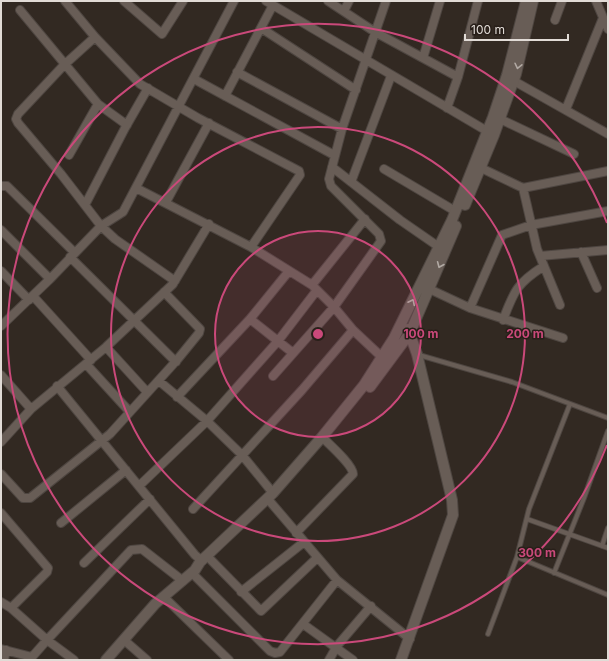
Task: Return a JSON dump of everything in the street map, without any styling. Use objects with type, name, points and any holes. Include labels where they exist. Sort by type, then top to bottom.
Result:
[{"type":"street","points":[[65,1],[140,84],[208,124],[299,171],[300,173],[251,247]]},
{"type":"street","points":[[124,1],[162,34],[182,1]]},
{"type":"street","points":[[1,326],[50,279],[101,226],[123,212],[234,1]]},
{"type":"street","points":[[328,1],[375,32],[458,77]]},
{"type":"street","points":[[344,11],[349,1]]},
{"type":"street","points":[[273,376],[334,307],[381,241],[379,234],[331,186],[329,179],[334,154],[342,129],[386,1]]},
{"type":"street","points":[[423,58],[440,1]]},
{"type":"street","points":[[448,108],[458,77],[478,1]]},
{"type":"street","points":[[385,360],[402,322],[425,287],[481,168],[526,1]]},
{"type":"street","points":[[106,660],[164,597],[194,571],[203,567],[207,560],[271,498],[324,439],[385,360],[410,333],[439,247],[491,133],[500,119],[514,81],[533,1]]},
{"type":"street","points":[[555,20],[562,1]]},
{"type":"street","points":[[596,1],[608,29]]},
{"type":"street","points":[[225,96],[261,28],[269,3],[391,76],[491,133]]},
{"type":"street","points":[[20,10],[64,65],[98,104],[127,124]]},
{"type":"street","points":[[566,109],[603,18]]},
{"type":"street","points":[[261,28],[356,90]]},
{"type":"street","points":[[96,37],[64,65],[18,114],[16,118],[18,123],[61,174],[101,226],[115,238],[175,281]]},
{"type":"street","points":[[237,72],[342,129]]},
{"type":"street","points":[[351,182],[391,76]]},
{"type":"street","points":[[194,79],[334,154]]},
{"type":"street","points":[[514,81],[608,134]]},
{"type":"street","points":[[85,205],[127,124],[148,88]]},
{"type":"street","points":[[69,155],[98,104]]},
{"type":"street","points":[[500,119],[574,154]]},
{"type":"street","points":[[166,202],[208,124]]},
{"type":"street","points":[[332,167],[400,220],[439,247]]},
{"type":"street","points":[[481,168],[522,188],[608,171]]},
{"type":"street","points":[[384,169],[456,211]]},
{"type":"street","points":[[1,186],[7,186],[134,321],[176,362]]},
{"type":"street","points":[[136,188],[166,202],[251,247],[314,288],[334,307],[353,330],[385,360]]},
{"type":"street","points":[[522,188],[540,256],[560,305]]},
{"type":"street","points":[[470,308],[500,238],[505,233],[531,224],[608,211]]},
{"type":"street","points":[[139,486],[207,421],[278,341],[314,288],[365,219]]},
{"type":"street","points":[[2,439],[31,408],[106,348],[175,281],[208,224]]},
{"type":"street","points":[[1,230],[50,279]]},
{"type":"street","points":[[540,256],[608,250]]},
{"type":"street","points":[[580,252],[597,288]]},
{"type":"street","points":[[503,320],[514,292],[520,283],[544,266]]},
{"type":"street","points":[[1,271],[31,298],[129,411]]},
{"type":"street","points":[[177,397],[250,319],[289,271]]},
{"type":"street","points":[[425,287],[470,308],[503,320],[563,338]]},
{"type":"street","points":[[1,474],[23,498],[30,498],[102,441],[159,381],[199,333],[200,329],[164,292]]},
{"type":"street","points":[[250,319],[293,353]]},
{"type":"street","points":[[401,660],[410,639],[453,515],[452,500],[417,354],[410,333],[402,322]]},
{"type":"street","points":[[193,509],[353,330]]},
{"type":"street","points":[[106,348],[147,392]]},
{"type":"street","points":[[1,375],[31,408]]},
{"type":"street","points":[[159,381],[207,421],[242,455],[296,532],[337,580],[410,639]]},
{"type":"street","points":[[58,386],[195,555],[207,560],[259,610],[262,611],[317,558]]},
{"type":"street","points":[[296,532],[353,474],[352,469],[324,439]]},
{"type":"street","points":[[61,523],[126,470]]},
{"type":"street","points":[[84,563],[150,499]]},
{"type":"street","points":[[1,513],[48,568],[47,572],[11,608]]},
{"type":"street","points":[[241,592],[304,542]]},
{"type":"street","points":[[4,660],[4,649],[32,657],[131,550],[142,549],[183,581]]},
{"type":"street","points":[[194,571],[272,653],[280,652],[337,580]]},
{"type":"street","points":[[164,597],[229,660]]},
{"type":"street","points":[[1,602],[11,608],[47,640],[74,660]]},
{"type":"street","points":[[328,660],[337,646],[371,606]]},
{"type":"street","points":[[303,624],[337,646],[353,660]]},
{"type":"street","points":[[124,640],[147,660]]},
{"type":"lane","points":[[417,354],[512,382],[608,418]]},
{"type":"lane","points":[[488,634],[516,558],[527,519],[570,404]]},
{"type":"lane","points":[[554,573],[608,432]]},
{"type":"lane","points":[[527,519],[608,548]]},
{"type":"lane","points":[[602,546],[608,528]]},
{"type":"lane","points":[[516,558],[608,595]]}]
